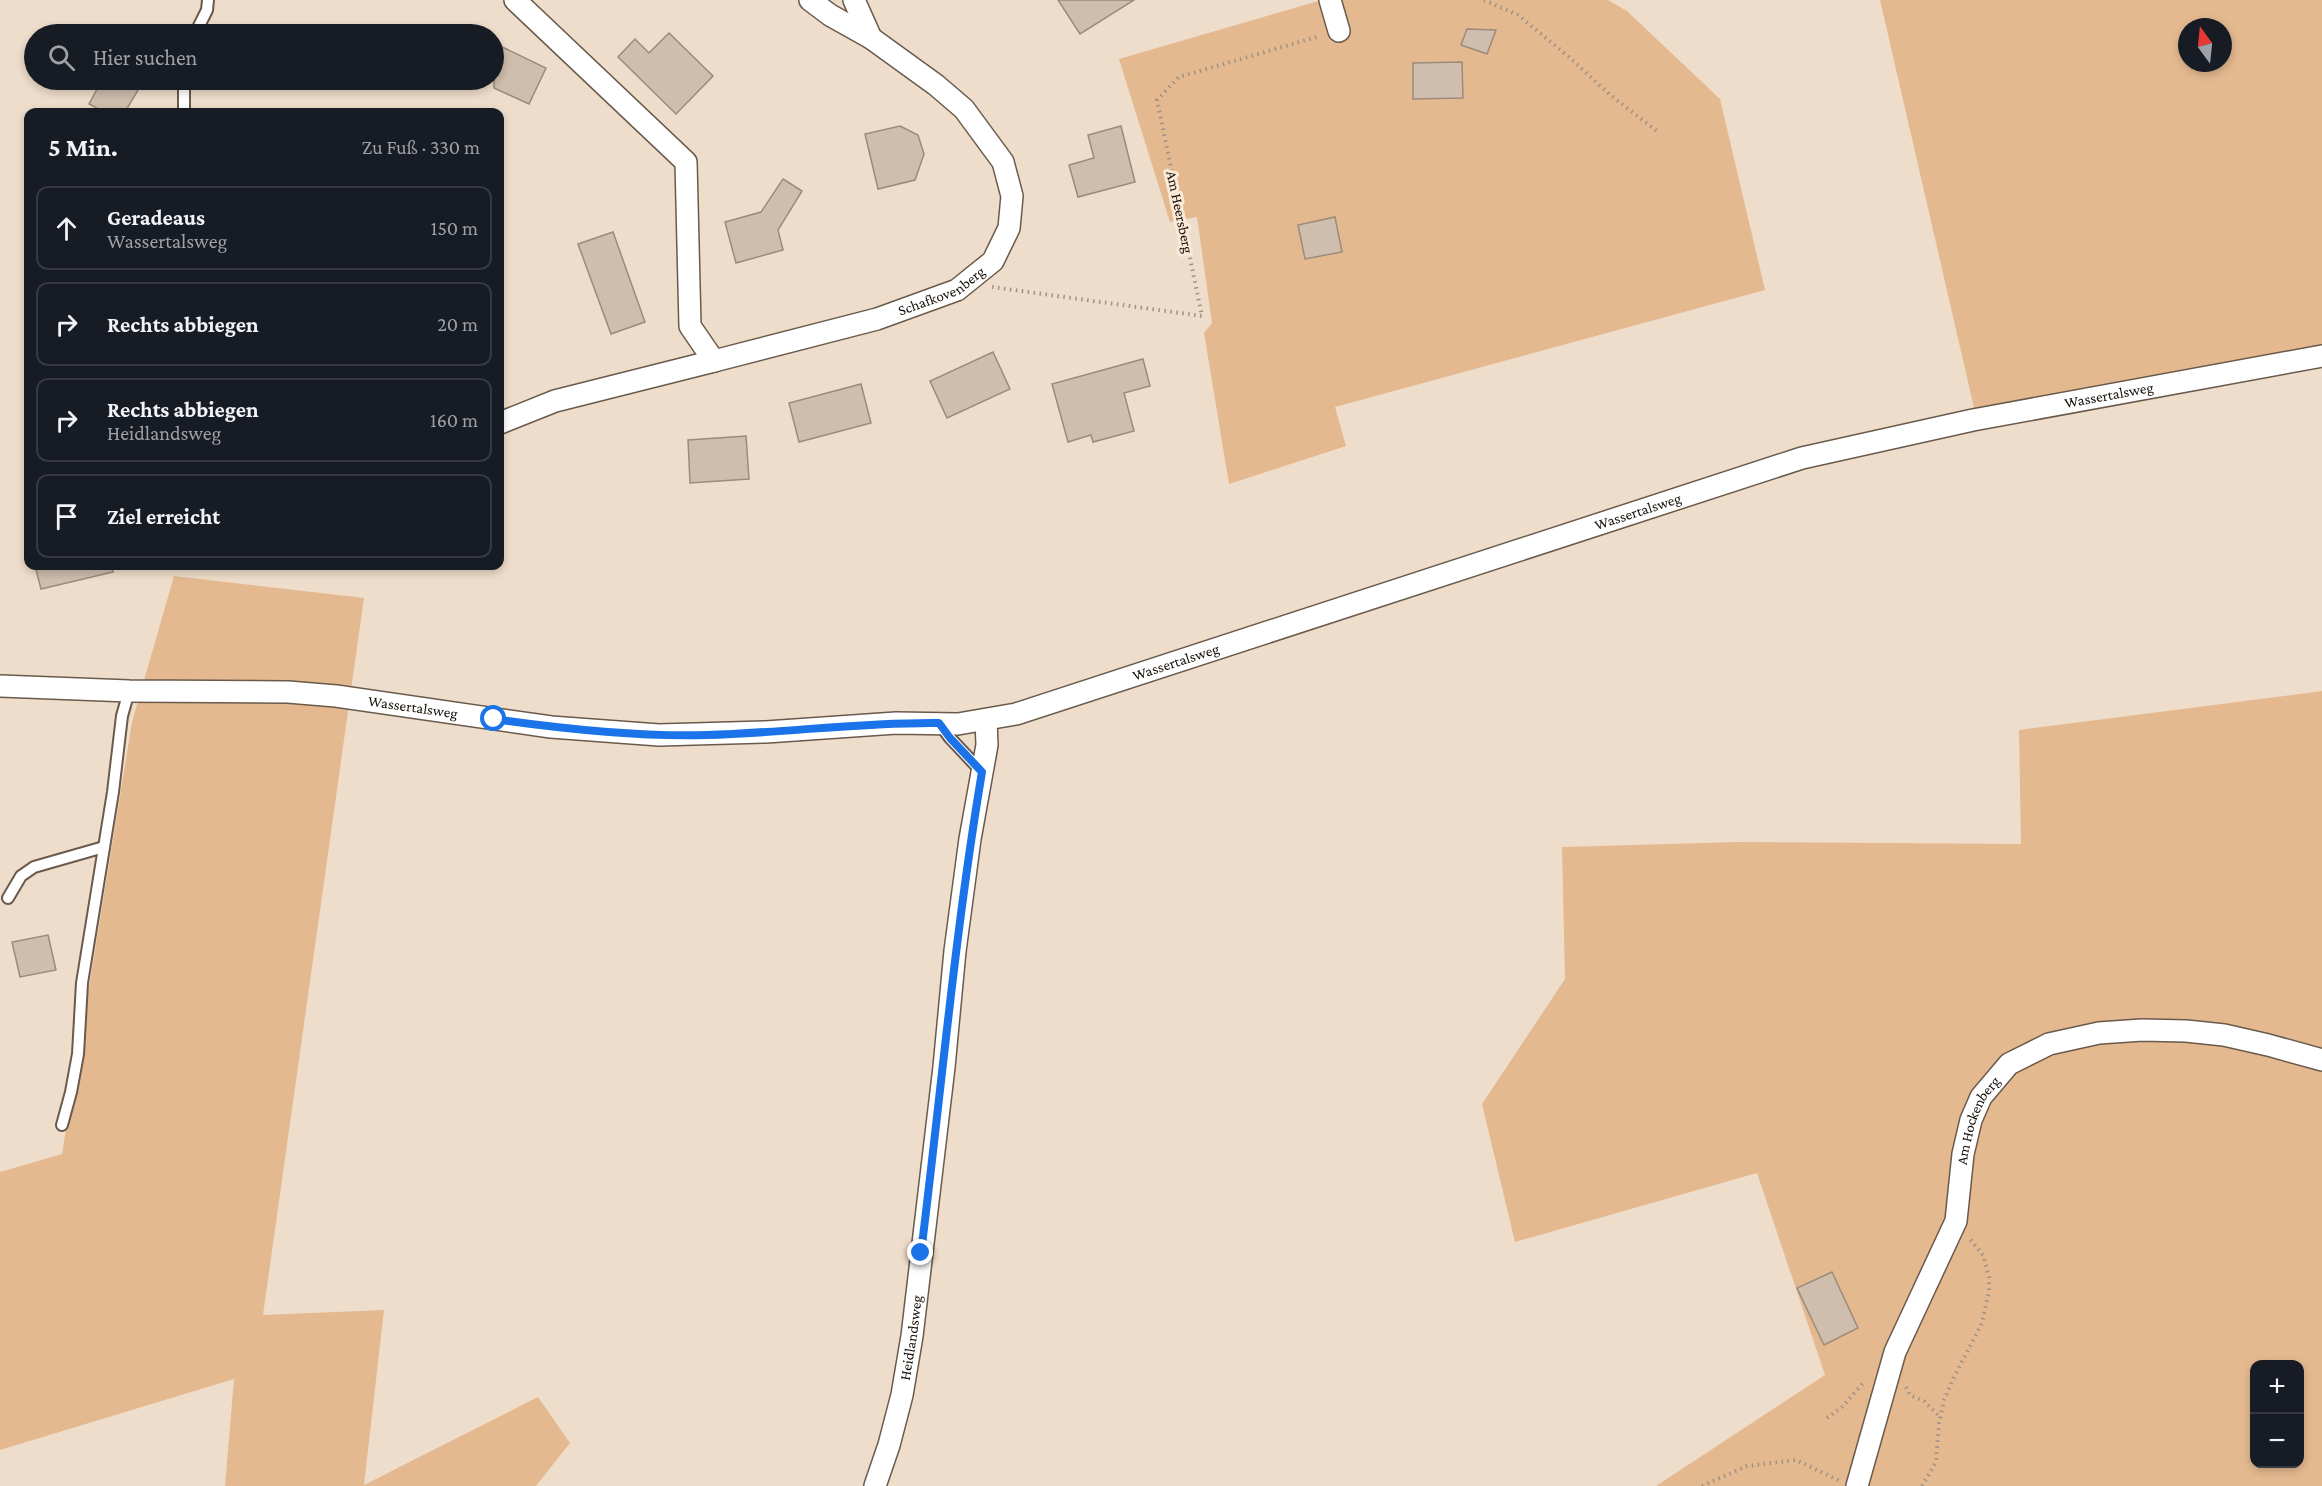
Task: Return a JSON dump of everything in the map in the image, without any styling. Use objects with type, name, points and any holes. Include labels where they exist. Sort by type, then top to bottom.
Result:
[{"type":"street","points":[[515,0],[686,162],[690,326],[714,361]]},
{"type":"street","name":"Schafkovenberg","points":[[504,421],[555,401],[877,319],[957,290],[993,261],[1009,228],[1012,196],[1003,162],[964,109],[936,85],[871,38],[830,15],[810,0]]},
{"type":"street","points":[[854,0],[871,38]]},
{"type":"street","points":[[1330,0],[1339,31]]},
{"type":"street","name":"Wassertalsweg","points":[[0,686],[129,692],[288,692],[336,696],[551,727],[659,735],[756,733],[896,723],[958,724],[1016,714],[1802,458],[1973,420],[2322,356]]},
{"type":"street","name":"Heidlandsweg","points":[[874,1486],[889,1445],[902,1395],[912,1336],[944,1067],[955,951],[987,745],[986,720]]},
{"type":"street","name":"Am Hockenberg","points":[[1850,1484],[1895,1352],[1956,1221],[1963,1154],[1974,1112],[1981,1097],[2009,1064],[2049,1044],[2099,1033],[2186,1031],[2235,1038],[2322,1060]]},
{"type":"lane","points":[[200,24],[207,10],[208,0]]},
{"type":"lane","points":[[184,90],[184,108]]},
{"type":"lane","points":[[62,1125],[78,1054],[82,983],[122,716],[129,692]]},
{"type":"lane","points":[[939,723],[982,772]]},
{"type":"lane","points":[[8,898],[21,876],[33,867],[104,847]]},
{"type":"path","points":[[1484,0],[1518,15],[1658,132]]},
{"type":"path","name":"Am Heersberg","points":[[965,284],[1202,316],[1157,100],[1179,77],[1339,31]]},
{"type":"path","points":[[1922,1486],[1936,1462],[1944,1400],[1982,1323],[1989,1291],[1989,1277],[1983,1255],[1956,1221]]},
{"type":"path","points":[[1827,1418],[1842,1407],[1875,1370],[1890,1367]]},
{"type":"path","points":[[1906,1386],[1910,1395],[1924,1401],[1941,1418]]},
{"type":"path","points":[[1702,1486],[1747,1466],[1797,1460],[1850,1484]]},
{"type":"shaded area","points":[[1322,0],[1608,0],[1627,11],[1720,99],[1765,290],[1335,407],[1346,446],[1229,484],[1204,333],[1212,323],[1197,217],[1170,222],[1119,59]]},
{"type":"shaded area","points":[[1880,0],[2322,0],[2322,347],[1975,412]]},
{"type":"shaded area","points":[[174,576],[364,598],[263,1315],[384,1310],[364,1485],[538,1397],[570,1443],[536,1486],[225,1486],[234,1379],[0,1450],[0,1172],[62,1154],[132,722]]},
{"type":"shaded area","points":[[2322,691],[2322,1486],[1656,1486],[1825,1375],[1757,1173],[1515,1242],[1482,1104],[1565,979],[1562,847],[1738,842],[2021,844],[2019,730]]},
{"type":"building","points":[[1058,0],[1134,0],[1080,34]]},
{"type":"building","points":[[1467,29],[1496,30],[1487,54],[1461,45]]},
{"type":"building","points":[[669,33],[713,76],[676,114],[618,57],[635,39],[649,53]]},
{"type":"building","points":[[504,48],[546,68],[529,104],[498,90],[504,90]]},
{"type":"building","points":[[1462,62],[1463,98],[1413,99],[1413,63]]},
{"type":"building","points":[[97,90],[138,90],[127,108],[96,108],[89,104]]},
{"type":"building","points":[[900,126],[918,135],[924,154],[915,180],[878,189],[865,134]]},
{"type":"building","points":[[1121,126],[1135,182],[1078,197],[1069,165],[1094,158],[1088,135]]},
{"type":"building","points":[[783,179],[802,191],[778,230],[783,250],[736,263],[725,222],[761,212]]},
{"type":"building","points":[[1335,217],[1342,252],[1305,259],[1298,225]]},
{"type":"building","points":[[613,232],[645,322],[611,334],[578,244]]},
{"type":"building","points":[[993,352],[1010,389],[947,418],[930,381]]},
{"type":"building","points":[[1143,359],[1150,386],[1124,393],[1134,431],[1093,442],[1091,435],[1068,442],[1052,384]]},
{"type":"building","points":[[861,384],[871,423],[799,442],[789,403]]},
{"type":"building","points":[[746,436],[749,479],[690,483],[688,440]]},
{"type":"building","points":[[36,570],[113,570],[113,572],[41,589]]},
{"type":"building","points":[[48,935],[56,970],[20,977],[12,942]]},
{"type":"building","points":[[1832,1272],[1858,1328],[1824,1345],[1797,1288]]},
{"type":"route","points":[[494,719],[551,727],[659,735],[705,735],[846,728],[896,723],[939,723],[982,772],[970,839],[955,951],[944,1067],[921,1253]]}]
